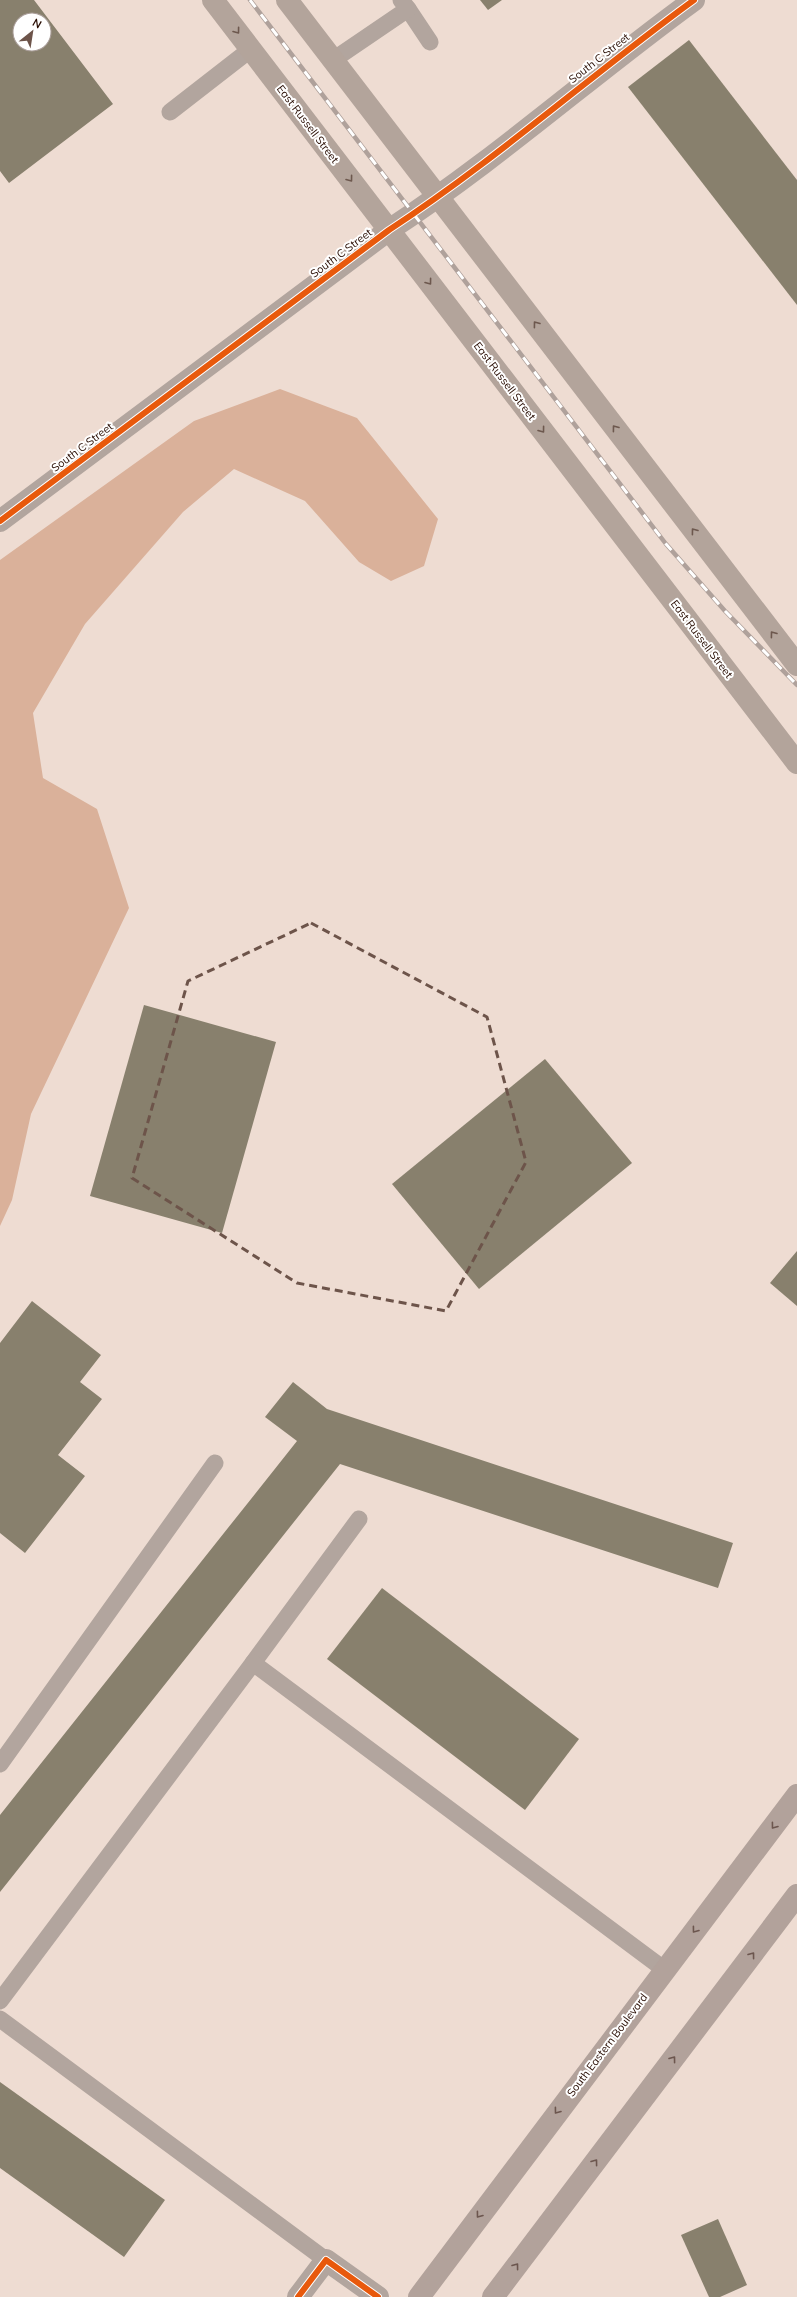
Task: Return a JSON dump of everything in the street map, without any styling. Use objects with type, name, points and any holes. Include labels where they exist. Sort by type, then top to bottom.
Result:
[{"type":"highway","name":"South Eastern Boulevard","points":[[419,2297],[797,1795]]},
{"type":"highway","points":[[493,2297],[797,1895]]},
{"type":"main road","name":"East Russell Street","points":[[213,0],[797,763]]},
{"type":"main road","points":[[288,0],[797,665]]},
{"type":"street","name":"South C Street","points":[[0,521],[389,230],[439,197],[627,48],[694,0]]},
{"type":"street","points":[[298,2297],[326,2260],[378,2297]]},
{"type":"lane","points":[[333,60],[404,5],[430,42]]},
{"type":"lane","points":[[170,112],[251,50]]},
{"type":"lane","points":[[0,1764],[215,1463]]},
{"type":"lane","points":[[0,2001],[359,1519]]},
{"type":"lane","points":[[253,1663],[665,1970]]},
{"type":"lane","points":[[0,2019],[326,2260]]},
{"type":"highlighted area","points":[[311,923],[487,1017],[526,1162],[446,1311],[297,1283],[132,1178],[188,981]]},
{"type":"shaded area","points":[[280,389],[357,418],[438,519],[424,566],[391,581],[359,562],[305,501],[234,469],[183,512],[85,624],[33,713],[43,778],[97,809],[129,908],[31,1114],[12,1200],[0,1226],[0,560],[194,421]]},
{"type":"building","points":[[0,0],[34,0],[43,12],[12,12],[12,52],[52,52],[52,24],[113,104],[9,183],[0,171]]},
{"type":"building","points":[[480,0],[502,0],[488,10]]},
{"type":"building","points":[[689,40],[797,180],[797,305],[628,87]]},
{"type":"building","points":[[144,1005],[276,1042],[222,1233],[90,1196]]},
{"type":"building","points":[[545,1059],[632,1163],[479,1289],[392,1184]]},
{"type":"building","points":[[797,1251],[797,1306],[770,1283]]},
{"type":"building","points":[[32,1301],[101,1355],[80,1382],[102,1399],[58,1455],[85,1476],[25,1553],[0,1533],[0,1343]]},
{"type":"building","points":[[293,1382],[327,1409],[733,1543],[718,1588],[340,1464],[0,1892],[0,1815],[297,1441],[265,1417]]},
{"type":"building","points":[[382,1588],[579,1739],[525,1810],[327,1659]]},
{"type":"building","points":[[0,2082],[165,2200],[124,2257],[0,2168]]},
{"type":"building","points":[[718,2219],[747,2285],[720,2297],[709,2297],[681,2235]]},
{"type":"railway","points":[[250,0],[666,544],[725,611],[797,685]]},
{"type":"cycle path","points":[[0,521],[389,230],[467,175],[694,0]]},
{"type":"cycle path","points":[[298,2297],[326,2260],[378,2297]]}]
